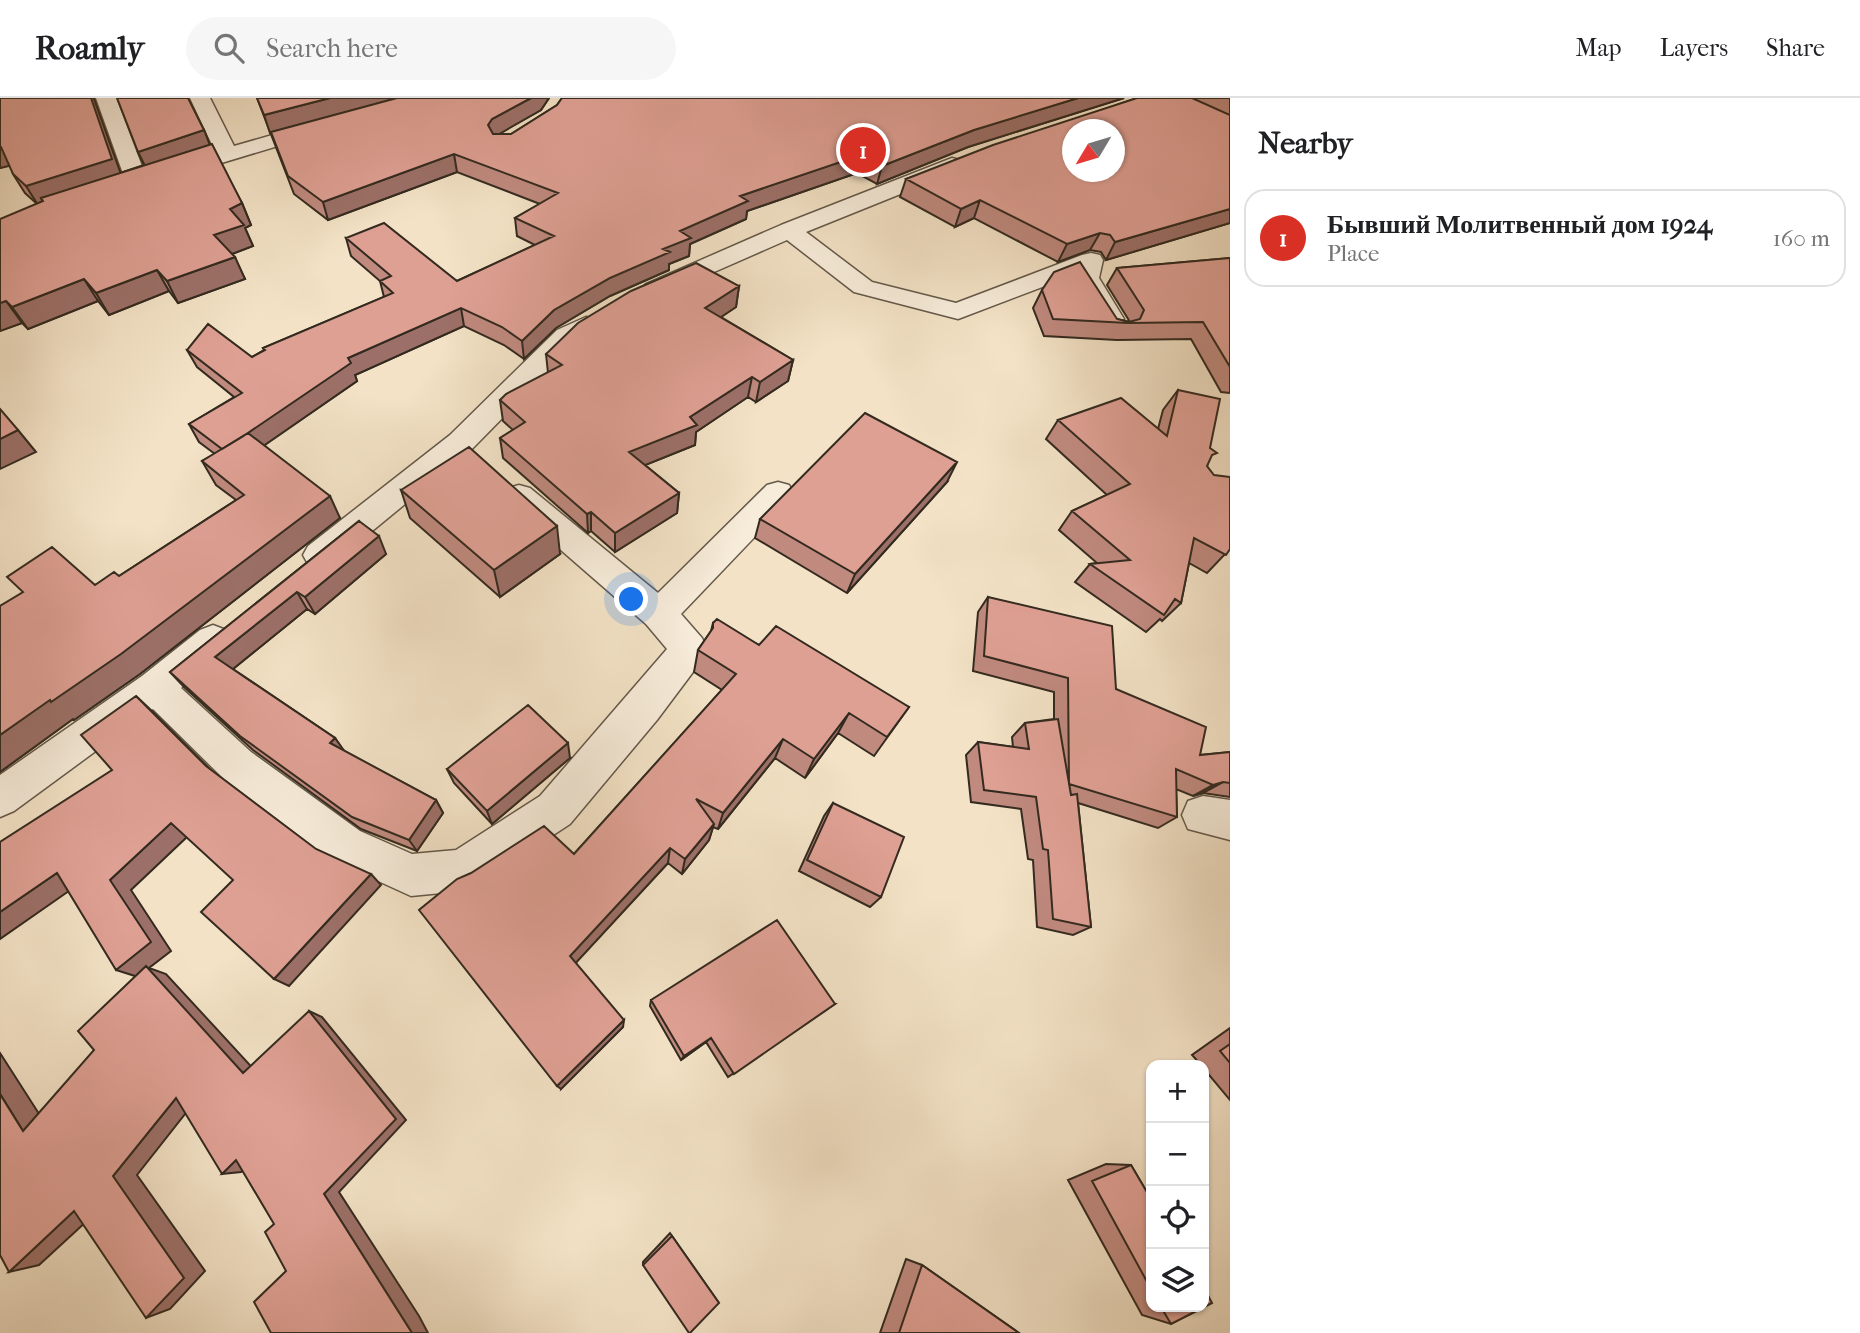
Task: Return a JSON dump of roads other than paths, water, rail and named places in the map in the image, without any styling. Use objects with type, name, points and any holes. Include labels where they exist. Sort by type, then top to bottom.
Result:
[{"type":"street","points":[[106,98],[137,182]]},
{"type":"street","points":[[200,98],[228,153]]},
{"type":"street","points":[[113,190],[228,153],[342,121]]},
{"type":"street","points":[[299,571],[481,461],[567,336],[620,305],[789,230],[976,155]]},
{"type":"street","points":[[789,230],[863,287],[958,312],[1091,260],[1086,278],[1118,329]]},
{"type":"street","points":[[155,687],[237,765],[345,845],[411,875],[462,870],[555,810],[689,649],[659,614],[591,559],[481,461]]},
{"type":"street","points":[[659,614],[778,493]]},
{"type":"street","points":[[0,798],[155,687],[236,622]]},
{"type":"place","name":"Бывший Молитвенный дом 1924","points":[[863,150]]}]
